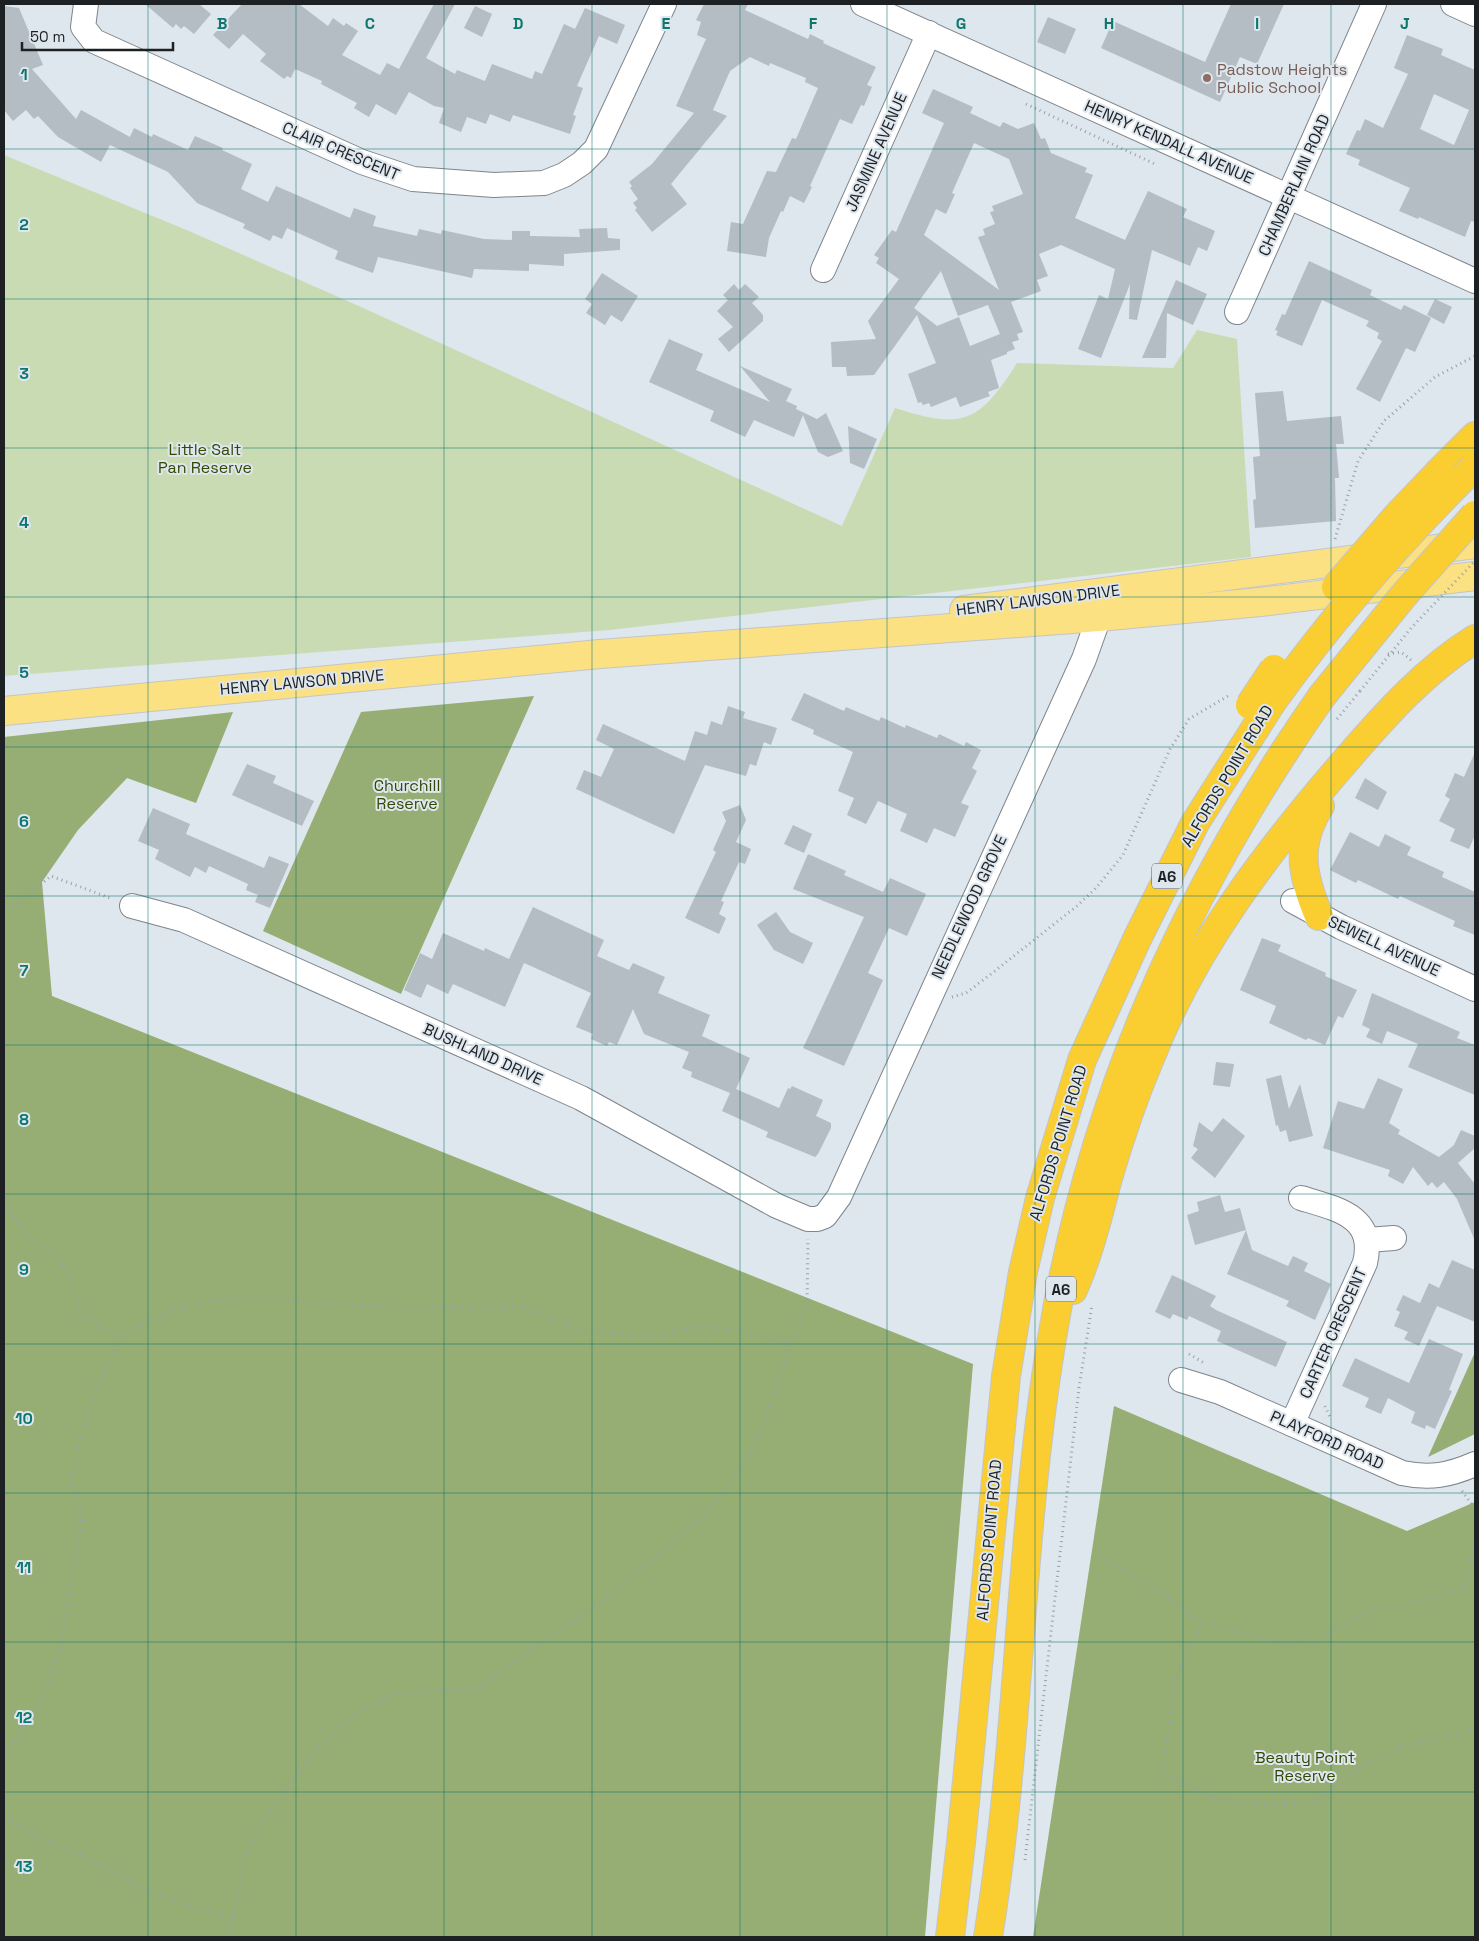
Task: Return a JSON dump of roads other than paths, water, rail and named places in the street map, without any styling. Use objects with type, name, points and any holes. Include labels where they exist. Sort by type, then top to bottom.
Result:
[{"type":"highway","points":[[1261,703],[1298,637],[1342,580],[1440,471],[1475,436]]},
{"type":"highway","name":"ALFORDS POINT ROAD","points":[[950,1937],[962,1843],[1000,1428],[1013,1325],[1040,1198],[1082,1060],[1165,881],[1261,703],[1414,527],[1475,467]]},
{"type":"highway","name":"A6","points":[[988,1937],[1002,1820],[1038,1443],[1051,1343],[1064,1272],[1096,1147],[1126,1060],[1147,1007],[1189,914],[1232,834],[1265,779],[1322,696],[1404,595],[1475,515]]},
{"type":"highway","points":[[1438,558],[1475,536]]},
{"type":"highway","name":"A6","points":[[1051,1343],[1088,1257],[1109,1177],[1134,1098],[1166,1018],[1180,990],[1214,934],[1296,819],[1357,747],[1414,687],[1475,640]]},
{"type":"highway","points":[[1319,916],[1305,878],[1303,864],[1306,833],[1315,813],[1357,747]]},
{"type":"main road","name":"HENRY LAWSON DRIVE","points":[[4,711],[1098,605],[1328,564],[1475,544]]},
{"type":"main road","name":"HENRY LAWSON DRIVE","points":[[1098,605],[1260,602],[1475,576]]},
{"type":"street","name":"CLAIR CRESCENT","points":[[86,4],[83,27],[94,41],[362,162],[413,180],[522,186],[544,183],[564,175],[582,163],[596,149],[664,4]]},
{"type":"street","name":"HENRY KENDALL AVENUE","points":[[863,4],[1475,280]]},
{"type":"street","name":"CHAMBERLAIN ROAD","points":[[1237,312],[1374,4]]},
{"type":"street","points":[[1453,4],[1475,14]]},
{"type":"street","name":"JASMINE AVENUE","points":[[823,270],[929,33]]},
{"type":"street","points":[[1390,586],[1475,590]]},
{"type":"street","name":"NEEDLEWOOD GROVE","points":[[816,1218],[839,1197],[1084,659],[1098,605]]},
{"type":"street","name":"SEWELL AVENUE","points":[[1294,901],[1319,916],[1475,989]]},
{"type":"street","name":"BUSHLAND DRIVE","points":[[132,906],[192,924],[545,1081],[622,1120],[760,1198],[816,1218]]},
{"type":"street","points":[[1301,1198],[1328,1206],[1352,1218],[1362,1226],[1367,1240],[1394,1238]]},
{"type":"street","name":"CARTER CRESCENT","points":[[1292,1424],[1366,1263],[1367,1240]]},
{"type":"street","name":"PLAYFORD ROAD","points":[[1181,1380],[1220,1392],[1402,1473],[1434,1477],[1452,1474],[1475,1464]]},
{"type":"place","name":"Padstow Heights Public School","points":[[1207,78]]},
{"type":"park label","name":"Little Salt Pan Reserve","points":[[205,458]]},
{"type":"park label","name":"Churchill Reserve","points":[[407,794]]},
{"type":"park label","name":"Beauty Point Reserve","points":[[1305,1766]]}]
